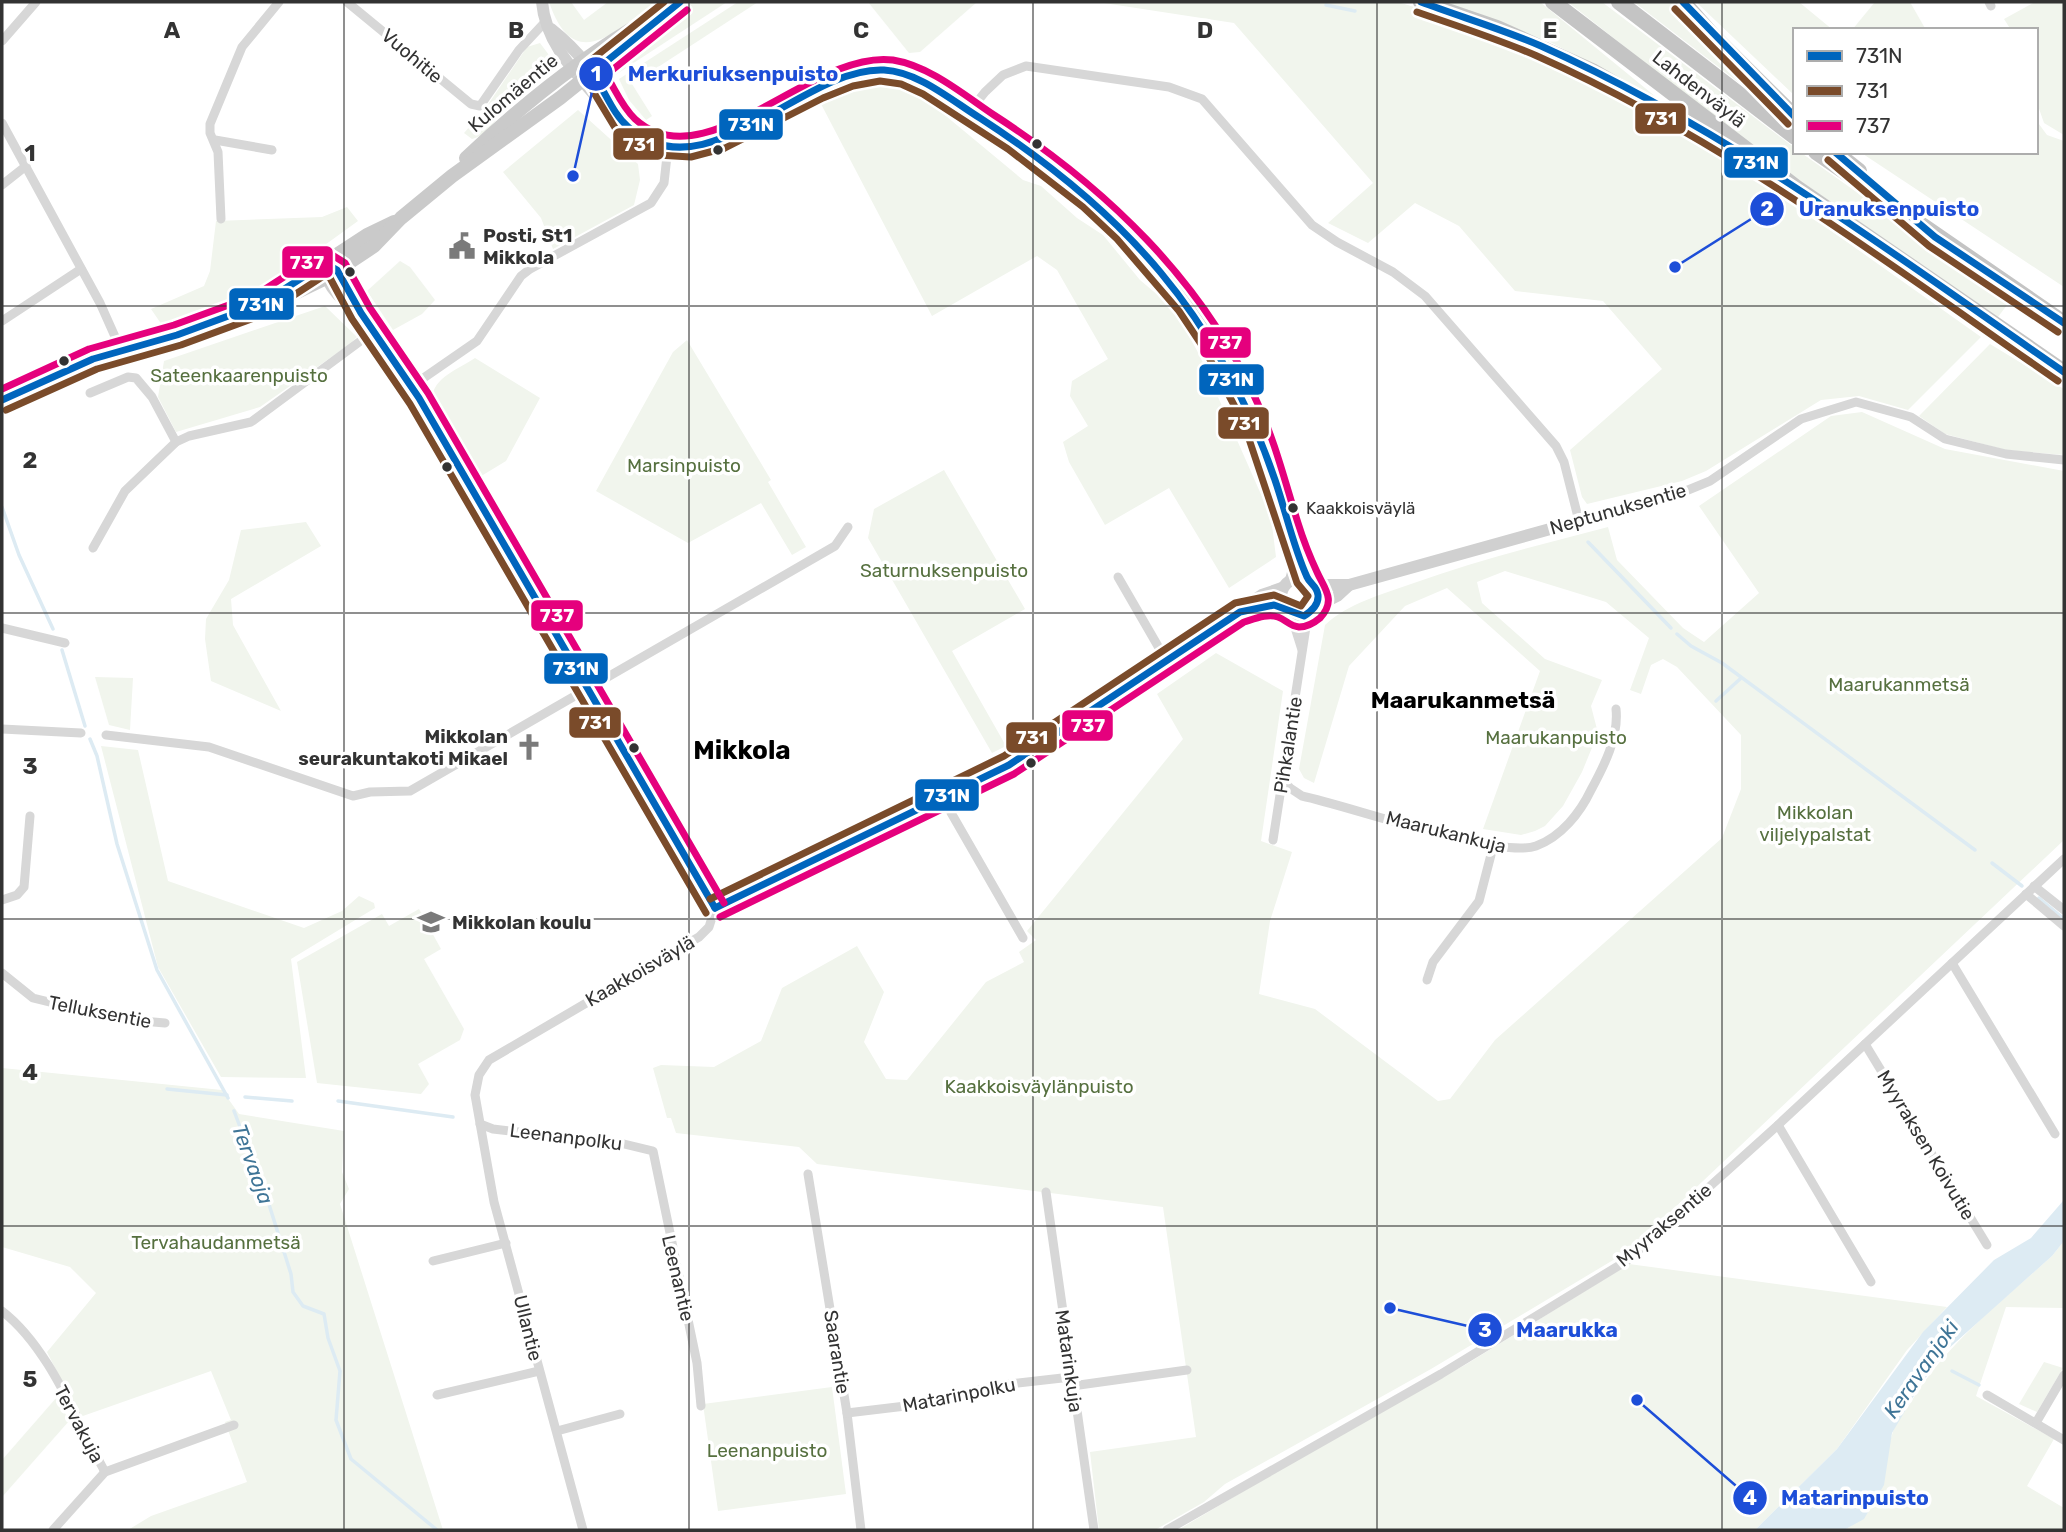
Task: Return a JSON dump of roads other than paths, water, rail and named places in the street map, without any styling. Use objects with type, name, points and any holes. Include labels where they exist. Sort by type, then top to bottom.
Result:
[{"type":"highway","points":[[1421,2],[1497,28],[1592,71],[1797,188]]},
{"type":"highway","name":"Lahdenväylä","points":[[1553,2],[1797,188],[2064,372]]},
{"type":"highway","name":"Lahdenväylä","points":[[1619,2],[1793,135]]},
{"type":"highway","points":[[1683,2],[1714,37],[1793,115]]},
{"type":"highway","points":[[1818,154],[1935,237],[2064,323]]},
{"type":"highway","points":[[1837,154],[1935,237]]},
{"type":"main road","name":"Kulomäentie","points":[[2,400],[58,373],[121,350],[177,335],[293,294],[329,270],[374,246],[401,218],[582,71],[678,3]]},
{"type":"street","points":[[2,41],[36,2]]},
{"type":"street","points":[[221,219],[215,140],[209,133],[210,124],[233,66],[258,25],[279,2]]},
{"type":"street","name":"Vuohitie","points":[[347,2],[471,104],[480,106],[519,50],[548,25]]},
{"type":"street","points":[[542,2],[555,46],[607,93],[622,121],[642,138],[667,147],[683,149],[714,141],[844,79],[878,70],[911,77],[969,112],[1062,175],[1113,219],[1153,261],[1189,307],[1221,356],[1248,407],[1285,508],[1293,540],[1294,562],[1287,584],[1287,611]]},
{"type":"street","points":[[969,112],[1003,75],[1026,66],[1169,87],[1202,99],[1312,225],[1337,242],[1393,272],[1425,296],[1556,446],[1564,462],[1579,521]]},
{"type":"street","points":[[2,123],[113,328],[121,350]]},
{"type":"street","points":[[215,140],[272,150]]},
{"type":"street","points":[[412,386],[477,341],[521,276],[530,269],[651,203],[664,183],[667,147]]},
{"type":"street","points":[[2,185],[26,166]]},
{"type":"street","points":[[2,321],[81,269]]},
{"type":"street","points":[[329,270],[343,300],[361,313],[412,386],[586,690],[715,908],[1009,765],[1262,595],[1287,584]]},
{"type":"street","points":[[93,548],[125,491],[176,442],[189,436],[251,422],[374,331]]},
{"type":"street","points":[[90,393],[128,377],[136,378],[152,397],[176,442]]},
{"type":"street","name":"Neptunuksentie","points":[[1287,584],[1311,582],[1349,585],[1671,497],[1710,481],[1801,419],[1856,402],[1910,417],[1945,439],[2006,454],[2064,460]]},
{"type":"street","points":[[106,735],[209,747],[352,796],[415,788],[835,546],[848,527]]},
{"type":"street","points":[[1240,612],[1266,606],[1287,611],[1312,610],[1319,596],[1293,540]]},
{"type":"street","points":[[1118,577],[1166,660]]},
{"type":"street","name":"Neptunuksentie","points":[[1312,610],[1337,596],[1349,585]]},
{"type":"street","name":"Pihkalantie","points":[[1273,840],[1302,650],[1312,610]]},
{"type":"street","name":"Pihkalantie","points":[[1287,611],[1302,650]]},
{"type":"street","points":[[2,628],[65,643]]},
{"type":"street","name":"Maarukankuja","points":[[1282,778],[1301,796],[1493,847],[1534,847],[1558,833],[1576,814],[1598,777],[1618,726],[1616,709]]},
{"type":"street","points":[[2,729],[81,733]]},
{"type":"street","points":[[942,797],[1023,938]]},
{"type":"street","points":[[2,900],[18,895],[24,887],[30,816]]},
{"type":"street","points":[[1427,980],[1433,962],[1471,916],[1479,901],[1493,847]]},
{"type":"street","name":"Myyraksentie","points":[[1167,1530],[1441,1374],[1628,1260],[1778,1125],[2064,859]]},
{"type":"street","points":[[2034,887],[2064,910]]},
{"type":"street","points":[[2026,894],[2064,926]]},
{"type":"street","name":"Kaakkoisväylä","points":[[480,1124],[476,1083],[489,1060],[699,937],[709,927],[715,908]]},
{"type":"street","points":[[1952,963],[2055,1134]]},
{"type":"street","name":"Telluksentie","points":[[2,973],[33,998],[119,1019],[165,1023]]},
{"type":"street","name":"Myyraksen Koivutie","points":[[1866,1044],[1987,1245]]},
{"type":"street","name":"Leenanpolku","points":[[480,1124],[493,1129],[624,1144],[653,1151]]},
{"type":"street","name":"Ullantie","points":[[480,1124],[485,1163],[583,1530]]},
{"type":"street","points":[[1778,1125],[1871,1282]]},
{"type":"street","name":"Leenantie","points":[[653,1151],[697,1363],[701,1406]]},
{"type":"street","name":"Saarantie","points":[[808,1174],[847,1413],[862,1530]]},
{"type":"street","name":"Matarinkuja","points":[[1046,1192],[1094,1530]]},
{"type":"street","points":[[433,1261],[506,1243]]},
{"type":"street","name":"Tervakuja","points":[[2,1311],[24,1330],[42,1356],[105,1472]]},
{"type":"street","name":"Matarinpolku","points":[[847,1413],[914,1405],[1001,1385],[1072,1382],[1187,1370]]},
{"type":"street","points":[[437,1395],[539,1371]]},
{"type":"street","points":[[2037,1421],[2064,1375]]},
{"type":"street","points":[[1987,1395],[2037,1421],[2064,1440]]},
{"type":"street","points":[[556,1431],[620,1414]]},
{"type":"street","points":[[54,1530],[105,1472],[234,1425]]},
{"type":"water","name":"Keravanjoki","points":[[2064,1193],[2064,1241],[2052,1256],[1947,1350],[1921,1384],[1892,1433],[1884,1485],[1864,1519],[1844,1530],[1755,1530],[1837,1449],[1923,1332],[1994,1260],[2031,1238],[2063,1201]]},
{"type":"waterway","points":[[1326,5],[1355,11]]},
{"type":"waterway","name":"Tervaoja","points":[[2,507],[19,555],[53,629]]},
{"type":"waterway","points":[[1588,542],[1671,628]]},
{"type":"waterway","points":[[1677,634],[1691,646],[1722,663],[1975,850]]},
{"type":"waterway","name":"Tervaoja","points":[[62,650],[85,726]]},
{"type":"waterway","points":[[1716,701],[1740,679]]},
{"type":"waterway","name":"Tervaoja","points":[[90,739],[97,756],[117,844],[157,970],[228,1098]]},
{"type":"waterway","points":[[1992,863],[2022,886]]},
{"type":"waterway","points":[[2039,898],[2064,919]]},
{"type":"waterway","points":[[167,1089],[227,1095]]},
{"type":"waterway","points":[[245,1097],[292,1101]]},
{"type":"waterway","points":[[338,1101],[453,1117]]},
{"type":"waterway","name":"Tervaoja","points":[[234,1111],[266,1195],[291,1274],[293,1292],[303,1306],[324,1314],[328,1338],[340,1371],[336,1420],[351,1459],[437,1530]]},
{"type":"waterway","points":[[1952,1371],[1979,1385]]},
{"type":"place","name":"Merkuriuksenpuisto","points":[[573,176]]},
{"type":"place","name":"Posti, St1 Mikkola","points":[[462,246]]},
{"type":"place","name":"Uranuksenpuisto","points":[[1675,267]]},
{"type":"place","name":"Kaakkoisväylä","points":[[1293,508]]},
{"type":"place","name":"Mikkolan seurakuntakoti Mikael","points":[[529,747]]},
{"type":"place","name":"Mikkolan koulu","points":[[431,922]]},
{"type":"place","name":"Maarukka","points":[[1390,1308]]},
{"type":"place","name":"Matarinpuisto","points":[[1637,1400]]},
{"type":"district","name":"Maarukanmetsä","points":[[1463,700]]},
{"type":"district","name":"Mikkola","points":[[742,750]]},
{"type":"park label","name":"Sateenkaarenpuisto","points":[[239,375]]},
{"type":"park label","name":"Marsinpuisto","points":[[684,465]]},
{"type":"park label","name":"Saturnuksenpuisto","points":[[944,570]]},
{"type":"park label","name":"Maarukanpuisto","points":[[1556,737]]},
{"type":"park label","name":"Mikkolan viljelypalstat","points":[[1815,823]]},
{"type":"park label","name":"Kaakkoisväylänpuisto","points":[[1039,1086]]},
{"type":"park label","name":"Tervahaudanmetsä","points":[[216,1242]]},
{"type":"park label","name":"Leenanpuisto","points":[[767,1450]]}]
